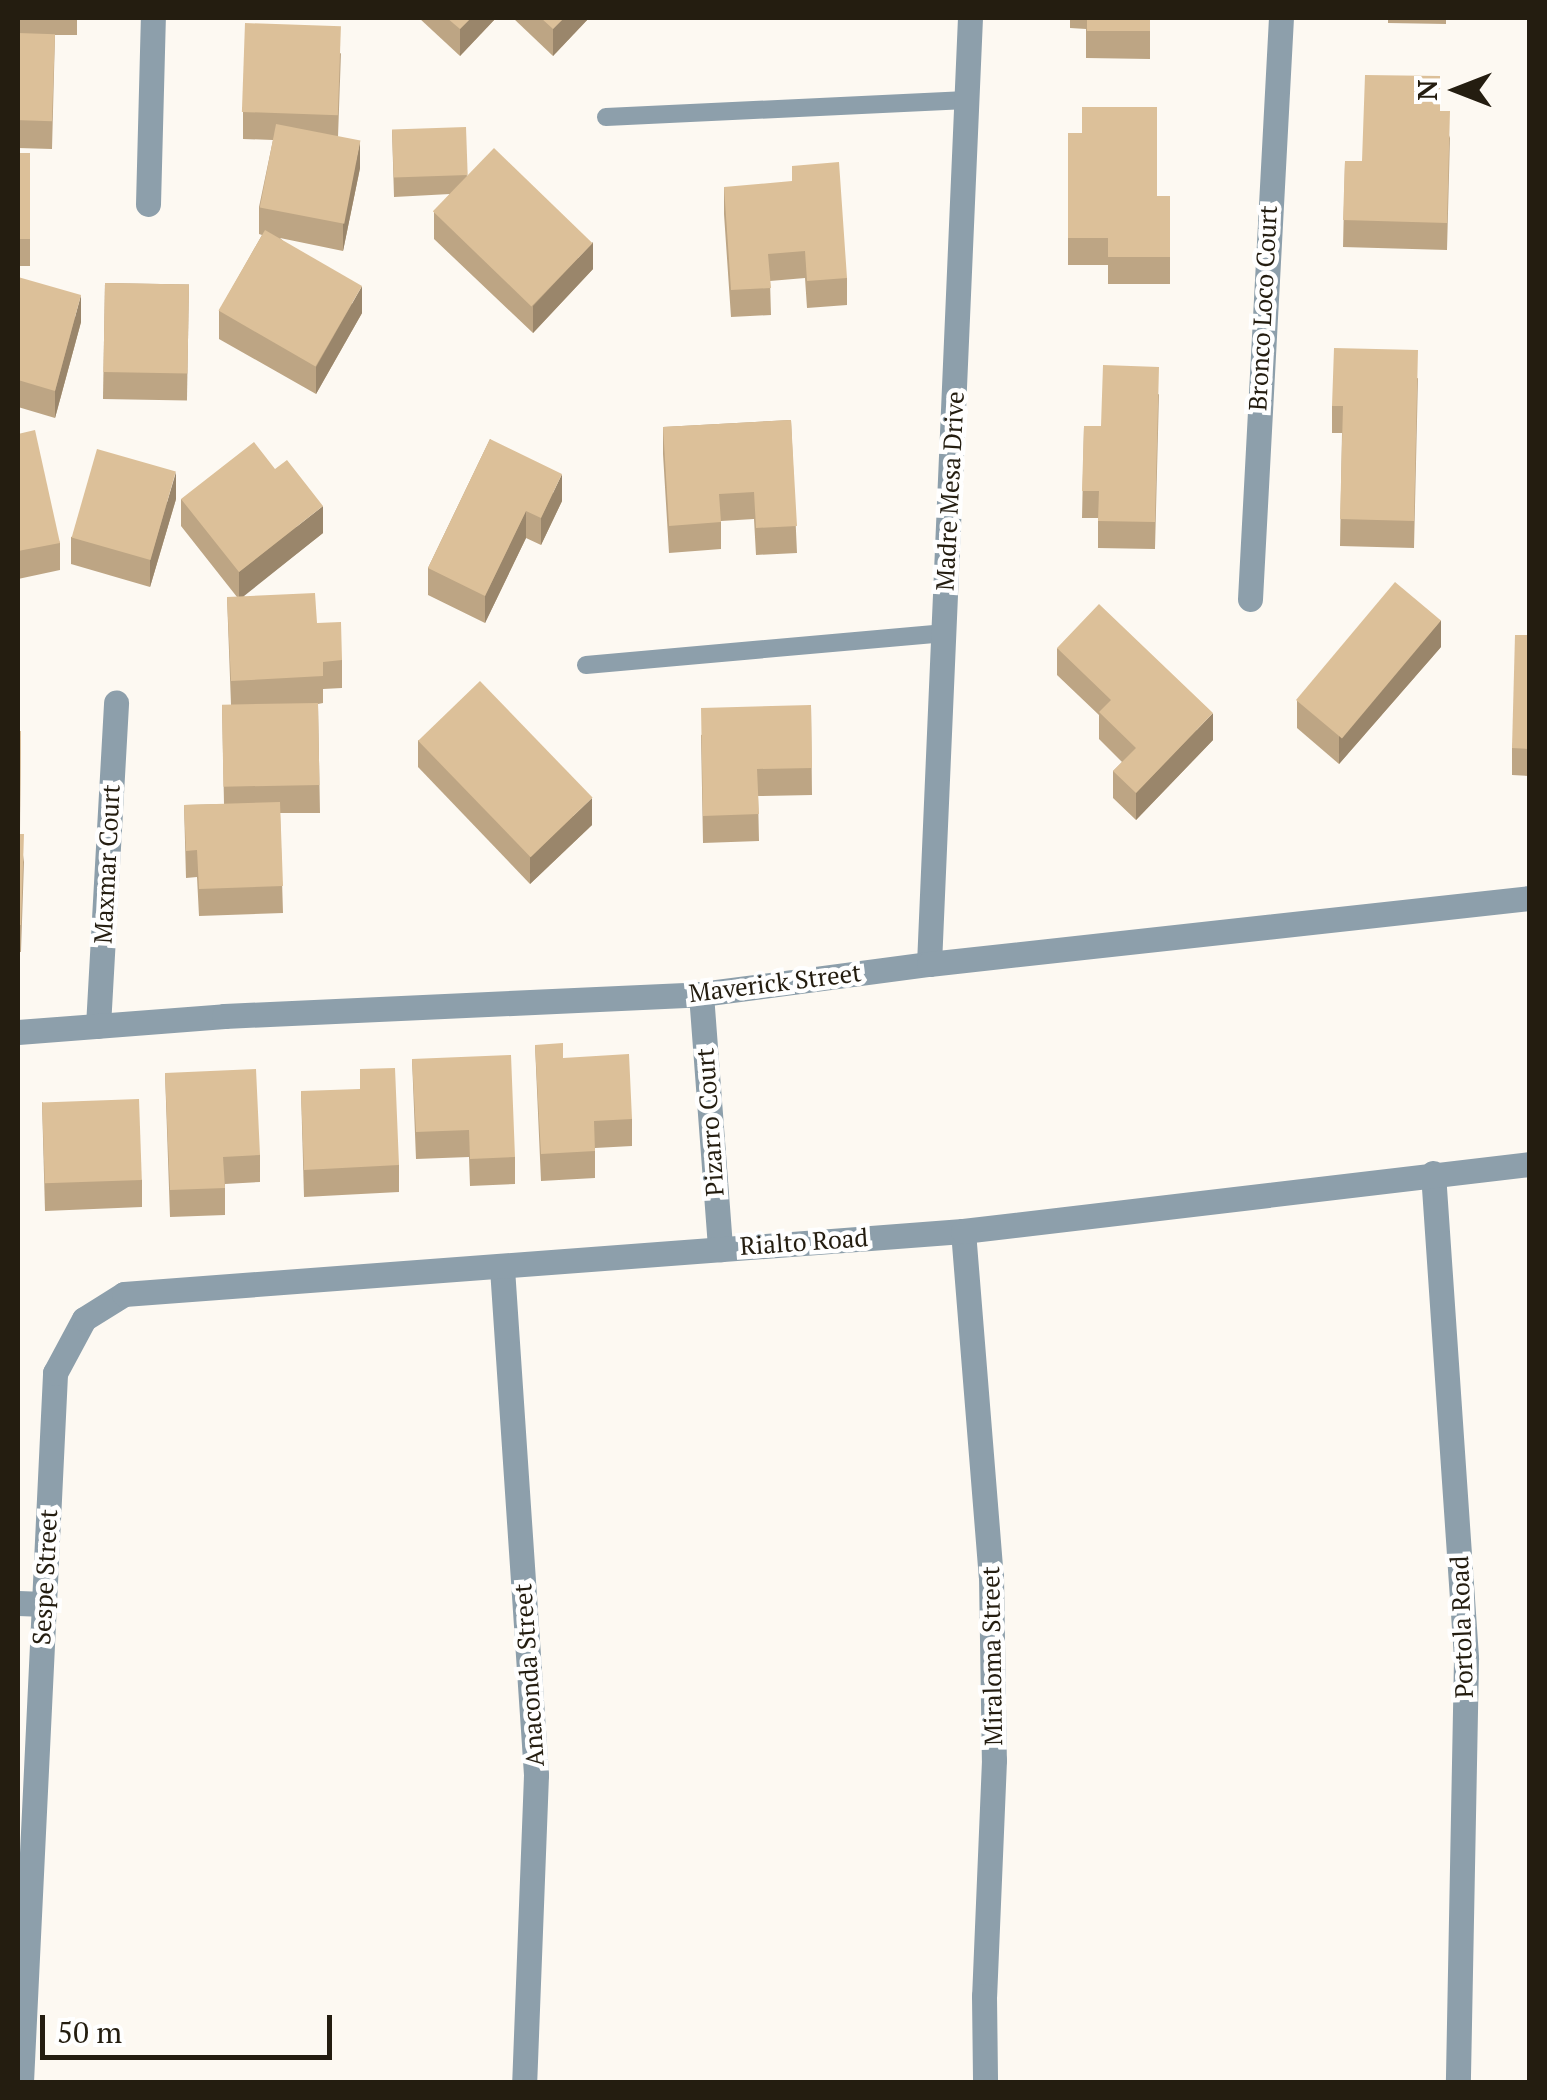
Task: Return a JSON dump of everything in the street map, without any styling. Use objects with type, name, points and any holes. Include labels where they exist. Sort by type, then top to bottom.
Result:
[{"type":"street","points":[[148,204],[153,18]]},
{"type":"street","name":"Madre Mesa Drive","points":[[929,964],[970,18]]},
{"type":"street","name":"Bronco Loco Court","points":[[1250,599],[1281,18]]},
{"type":"street","name":"Maxmar Court","points":[[98,1026],[116,703]]},
{"type":"street","name":"Maverick Street","points":[[18,1032],[700,994],[929,964],[1530,898]]},
{"type":"street","name":"Pizarro Court","points":[[700,994],[720,1248]]},
{"type":"street","name":"Rialto Road","points":[[84,1319],[124,1294],[964,1231],[1530,1164]]},
{"type":"street","name":"Portola Road","points":[[1433,1173],[1466,1659],[1458,2082]]},
{"type":"street","name":"Miraloma Street","points":[[964,1231],[991,1576],[994,1760],[984,1996],[985,2082]]},
{"type":"street","name":"Anaconda Street","points":[[502,1268],[536,1775],[524,2082]]},
{"type":"street","name":"Sespe Street","points":[[21,2082],[55,1373],[84,1319]]},
{"type":"street","points":[[18,1603],[44,1604]]},
{"type":"lane","points":[[606,116],[967,100]]},
{"type":"lane","points":[[586,665],[943,633]]},
{"type":"building","points":[[447,18],[471,18],[460,29]]},
{"type":"building","points":[[541,18],[564,18],[553,29]]},
{"type":"building","points":[[1087,18],[1150,18],[1150,31],[1087,31]]},
{"type":"building","points":[[245,23],[341,26],[338,115],[242,112]]},
{"type":"building","points":[[18,33],[55,34],[52,121],[18,120]]},
{"type":"building","points":[[1365,75],[1440,76],[1440,111],[1450,111],[1447,223],[1343,220],[1345,161],[1362,161]]},
{"type":"building","points":[[1082,107],[1157,107],[1157,196],[1170,196],[1170,257],[1108,257],[1108,238],[1068,238],[1068,133],[1082,133]]},
{"type":"building","points":[[276,124],[360,140],[344,224],[260,207]]},
{"type":"building","points":[[466,127],[468,175],[394,178],[392,130]]},
{"type":"building","points":[[494,148],[593,243],[531,306],[433,211]]},
{"type":"building","points":[[18,153],[30,153],[30,239],[18,239]]},
{"type":"building","points":[[839,162],[847,278],[807,281],[805,251],[768,254],[771,288],[731,290],[724,187],[792,181],[792,166]]},
{"type":"building","points":[[265,230],[362,286],[315,367],[218,311]]},
{"type":"building","points":[[18,277],[81,295],[55,391],[18,380]]},
{"type":"building","points":[[105,283],[189,284],[187,373],[103,372]]},
{"type":"building","points":[[1334,348],[1418,350],[1414,521],[1340,519],[1343,406],[1332,406]]},
{"type":"building","points":[[1103,365],[1159,367],[1155,522],[1098,521],[1099,491],[1082,491],[1084,426],[1101,426]]},
{"type":"building","points":[[791,420],[797,526],[756,528],[754,492],[719,494],[721,522],[669,526],[663,427]]},
{"type":"building","points":[[35,430],[60,543],[18,551],[18,434]]},
{"type":"building","points":[[490,439],[562,474],[541,518],[526,511],[485,596],[428,568]]},
{"type":"building","points":[[254,442],[275,469],[287,460],[323,506],[239,572],[181,499]]},
{"type":"building","points":[[97,449],[176,472],[150,560],[72,537]]},
{"type":"building","points":[[1395,582],[1441,621],[1342,739],[1296,700]]},
{"type":"building","points":[[315,593],[317,623],[341,622],[342,660],[323,662],[323,676],[231,681],[227,597]]},
{"type":"building","points":[[1099,604],[1213,713],[1136,793],[1113,771],[1136,748],[1099,712],[1111,700],[1057,648]]},
{"type":"building","points":[[1515,635],[1530,635],[1530,749],[1512,748]]},
{"type":"building","points":[[480,681],[593,798],[531,857],[418,741]]},
{"type":"building","points":[[318,703],[319,785],[223,787],[222,705]]},
{"type":"building","points":[[811,705],[812,768],[757,769],[759,814],[703,816],[701,708]]},
{"type":"building","points":[[21,731],[20,814],[18,814]]},
{"type":"building","points":[[280,802],[283,886],[199,889],[197,850],[186,851],[184,805]]},
{"type":"building","points":[[18,834],[24,834],[21,925],[18,925]]},
{"type":"building","points":[[563,1043],[563,1058],[629,1054],[632,1119],[594,1121],[595,1151],[541,1154],[535,1045]]},
{"type":"building","points":[[511,1055],[515,1157],[470,1159],[469,1130],[416,1132],[412,1059]]},
{"type":"building","points":[[395,1068],[399,1165],[304,1170],[301,1091],[360,1089],[360,1069]]},
{"type":"building","points":[[256,1069],[260,1155],[223,1157],[225,1188],[170,1190],[165,1073]]},
{"type":"building","points":[[139,1099],[142,1180],[45,1183],[42,1102]]}]
